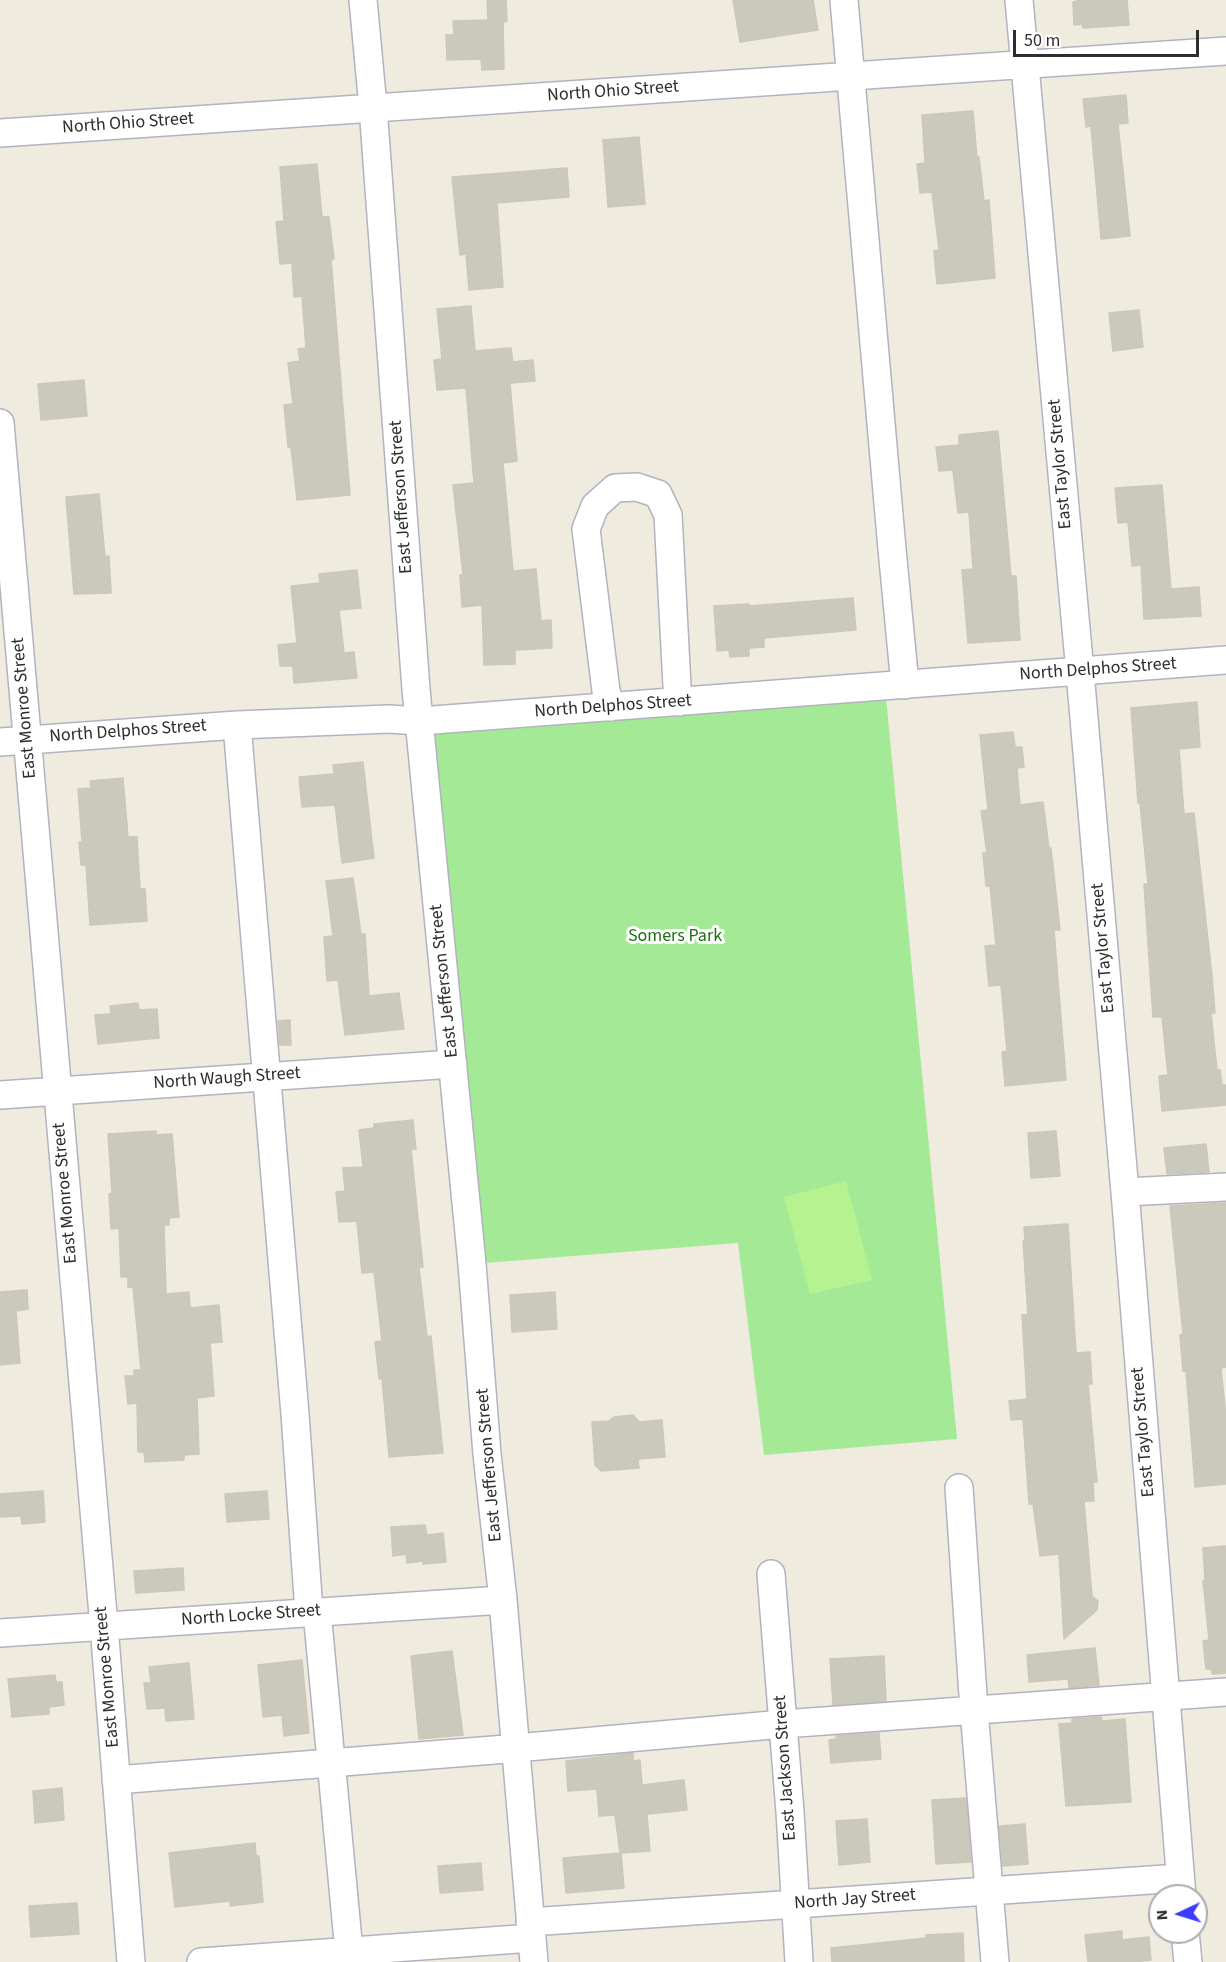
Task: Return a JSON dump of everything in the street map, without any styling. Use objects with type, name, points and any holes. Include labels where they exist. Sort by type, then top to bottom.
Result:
[{"type":"street","name":"East Jefferson Street","points":[[363,0],[420,721],[472,1264],[487,1454],[503,1599],[532,1941]]},
{"type":"street","points":[[844,0],[905,685]]},
{"type":"street","name":"East Taylor Street","points":[[1019,0],[1125,1192],[1181,1884]]},
{"type":"street","name":"North Ohio Street","points":[[0,133],[1226,51]]},
{"type":"street","name":"East Monroe Street","points":[[0,423],[131,1962]]},
{"type":"street","points":[[611,707],[606,691],[586,529],[595,506],[615,488],[637,486],[658,494],[668,515],[679,702]]},
{"type":"street","name":"North Delphos Street","points":[[0,741],[237,725],[389,719],[420,721],[1226,660]]},
{"type":"street","points":[[237,725],[313,1612],[332,1763],[350,1957]]},
{"type":"street","name":"North Waugh Street","points":[[0,1095],[453,1064]]},
{"type":"street","points":[[1125,1192],[1226,1187]]},
{"type":"street","points":[[959,1488],[974,1710],[995,1962]]},
{"type":"street","name":"East Jackson Street","points":[[771,1574],[799,1962]]},
{"type":"street","name":"North Locke Street","points":[[0,1633],[503,1599]]},
{"type":"street","points":[[116,1780],[783,1724],[1226,1692]]},
{"type":"street","name":"North Jay Street","points":[[201,1962],[350,1957],[532,1941],[795,1904],[990,1891],[1148,1888]]},
{"type":"street","points":[[1186,1944],[1188,1962]]},
{"type":"green space","name":"Somers Park","points":[[885,687],[957,1439],[764,1455],[738,1243],[472,1264],[420,721]]},
{"type":"green space","points":[[846,1181],[872,1280],[810,1294],[784,1197]]},
{"type":"building","points":[[487,0],[506,0],[507,21],[503,22],[504,69],[482,70],[481,59],[447,60],[446,35],[454,35],[453,21],[488,20]]},
{"type":"building","points":[[733,0],[813,0],[818,30],[740,42]]},
{"type":"building","points":[[1127,0],[1129,25],[1083,28],[1082,24],[1074,25],[1073,2]]},
{"type":"building","points":[[1126,95],[1128,123],[1118,124],[1130,236],[1101,239],[1091,126],[1086,127],[1083,99]]},
{"type":"building","points":[[973,111],[984,201],[989,200],[995,278],[937,284],[934,251],[939,250],[932,192],[920,193],[917,164],[925,163],[922,115]]},
{"type":"building","points":[[639,137],[645,204],[608,207],[603,140]]},
{"type":"building","points":[[317,164],[322,217],[329,217],[334,259],[331,259],[350,495],[297,500],[284,405],[293,404],[288,363],[300,361],[298,349],[306,348],[302,296],[294,297],[292,263],[280,264],[276,222],[284,221],[280,167]]},
{"type":"building","points":[[567,168],[569,197],[497,203],[503,287],[469,290],[466,254],[460,255],[452,177]]},
{"type":"building","points":[[471,306],[475,351],[511,348],[513,362],[533,360],[535,381],[510,383],[517,461],[503,463],[513,571],[536,569],[541,621],[551,620],[552,648],[515,650],[515,664],[484,665],[482,605],[462,607],[460,575],[463,575],[453,485],[474,483],[466,388],[437,390],[434,360],[442,359],[437,309]]},
{"type":"building","points":[[1139,310],[1143,347],[1113,351],[1109,313]]},
{"type":"building","points":[[84,380],[87,416],[41,420],[38,384]]},
{"type":"building","points":[[998,431],[1011,576],[1016,576],[1020,640],[968,643],[962,570],[973,569],[969,512],[958,513],[953,470],[939,471],[936,447],[959,445],[959,435]]},
{"type":"building","points":[[1162,485],[1171,589],[1199,587],[1201,616],[1144,619],[1141,565],[1132,566],[1128,522],[1118,523],[1115,488]]},
{"type":"building","points":[[99,494],[105,557],[109,556],[111,593],[74,594],[66,497]]},
{"type":"building","points":[[357,570],[361,608],[339,610],[344,653],[354,652],[357,678],[294,683],[293,666],[280,666],[278,645],[297,643],[291,586],[320,583],[319,574]]},
{"type":"building","points":[[853,598],[856,630],[764,638],[764,647],[749,648],[749,656],[730,657],[729,650],[717,651],[714,606],[749,604],[749,606]]},
{"type":"building","points":[[1197,702],[1200,747],[1179,749],[1184,814],[1194,813],[1212,976],[1215,1013],[1211,1013],[1217,1070],[1220,1070],[1222,1085],[1226,1085],[1226,1105],[1162,1111],[1159,1076],[1168,1075],[1162,1017],[1153,1017],[1144,884],[1148,884],[1140,803],[1138,803],[1131,708]]},
{"type":"building","points":[[1013,732],[1015,747],[1022,747],[1024,767],[1017,768],[1020,805],[1043,802],[1049,848],[1051,848],[1060,930],[1054,930],[1066,1080],[1005,1086],[1002,1052],[1007,1051],[1001,985],[989,986],[985,946],[996,945],[990,886],[986,886],[983,853],[987,853],[981,811],[988,810],[980,735]]},
{"type":"building","points":[[363,762],[374,858],[342,863],[335,805],[302,807],[299,777],[334,774],[333,765]]},
{"type":"building","points":[[123,778],[128,837],[137,837],[140,889],[145,889],[147,921],[90,925],[86,865],[81,865],[79,842],[82,842],[78,789],[91,788],[90,781]]},
{"type":"building","points":[[353,878],[361,934],[365,934],[369,996],[399,993],[404,1029],[345,1035],[338,980],[327,981],[324,937],[333,936],[326,881]]},
{"type":"building","points":[[138,1003],[139,1010],[157,1009],[159,1038],[98,1044],[95,1015],[111,1014],[110,1006]]},
{"type":"building","points":[[290,1020],[291,1045],[280,1045],[278,1021]]},
{"type":"building","points":[[413,1120],[416,1149],[411,1149],[423,1267],[419,1267],[427,1337],[431,1336],[443,1453],[389,1457],[382,1378],[379,1379],[375,1342],[382,1341],[374,1272],[362,1273],[357,1221],[339,1222],[336,1192],[345,1191],[343,1168],[363,1167],[359,1130],[374,1128],[374,1124]]},
{"type":"building","points":[[156,1131],[156,1135],[172,1134],[179,1217],[169,1218],[169,1225],[164,1225],[166,1294],[189,1292],[190,1308],[219,1305],[222,1342],[210,1343],[214,1396],[197,1398],[199,1454],[184,1455],[184,1460],[145,1462],[144,1452],[138,1452],[137,1403],[128,1404],[125,1376],[134,1376],[134,1370],[141,1370],[133,1287],[128,1287],[128,1277],[121,1277],[119,1228],[111,1229],[109,1194],[112,1193],[108,1134]]},
{"type":"building","points":[[1056,1131],[1060,1176],[1031,1178],[1028,1133]]},
{"type":"building","points":[[1206,1144],[1209,1172],[1167,1174],[1164,1148]]},
{"type":"building","points":[[1226,1203],[1226,1367],[1221,1368],[1226,1416],[1226,1484],[1195,1487],[1170,1206]]},
{"type":"building","points":[[1068,1224],[1076,1353],[1090,1352],[1092,1384],[1088,1384],[1097,1482],[1093,1482],[1094,1501],[1084,1501],[1092,1596],[1098,1601],[1097,1610],[1064,1639],[1059,1554],[1040,1556],[1033,1504],[1029,1504],[1023,1419],[1011,1420],[1009,1401],[1027,1399],[1022,1315],[1028,1315],[1024,1227]]},
{"type":"building","points":[[27,1290],[28,1309],[16,1311],[20,1363],[0,1365],[0,1292]]},
{"type":"building","points":[[555,1292],[557,1329],[512,1332],[510,1295]]},
{"type":"building","points":[[633,1415],[639,1422],[662,1420],[665,1457],[638,1459],[639,1468],[601,1471],[595,1465],[592,1422],[609,1421],[614,1417]]},
{"type":"building","points":[[43,1491],[45,1522],[22,1524],[21,1516],[0,1517],[0,1494]]},
{"type":"building","points":[[267,1491],[269,1519],[227,1522],[225,1494]]},
{"type":"building","points":[[425,1525],[427,1535],[443,1533],[446,1562],[407,1563],[406,1554],[393,1556],[391,1527]]},
{"type":"building","points":[[1226,1546],[1226,1673],[1212,1674],[1212,1669],[1206,1669],[1203,1641],[1209,1640],[1203,1581],[1205,1580],[1203,1548]]},
{"type":"building","points":[[183,1568],[184,1590],[136,1593],[134,1571]]},
{"type":"building","points":[[1095,1648],[1099,1685],[1069,1688],[1068,1679],[1029,1682],[1027,1655]]},
{"type":"building","points":[[452,1651],[463,1735],[419,1739],[411,1656]]},
{"type":"building","points":[[884,1656],[886,1701],[833,1705],[830,1659]]},
{"type":"building","points":[[302,1660],[309,1733],[284,1736],[282,1715],[263,1717],[258,1665]]},
{"type":"building","points":[[189,1663],[194,1719],[166,1721],[165,1708],[147,1709],[144,1683],[151,1683],[149,1667]]},
{"type":"building","points":[[55,1675],[56,1682],[62,1682],[64,1705],[49,1707],[49,1714],[12,1717],[8,1679]]},
{"type":"building","points":[[1101,1717],[1102,1721],[1125,1719],[1131,1802],[1066,1806],[1059,1724],[1072,1723],[1072,1719]]},
{"type":"building","points":[[879,1733],[881,1759],[831,1763],[829,1740],[836,1739],[836,1736]]},
{"type":"building","points":[[633,1753],[633,1761],[640,1760],[642,1785],[684,1780],[687,1810],[647,1814],[650,1851],[620,1853],[615,1815],[599,1816],[597,1789],[568,1791],[566,1761]]},
{"type":"building","points":[[62,1788],[64,1820],[35,1823],[33,1791]]},
{"type":"building","points":[[966,1798],[971,1862],[936,1864],[932,1800]]},
{"type":"building","points":[[867,1819],[870,1862],[839,1865],[836,1821]]},
{"type":"building","points":[[1025,1824],[1028,1864],[1003,1866],[999,1826]]},
{"type":"building","points":[[255,1843],[256,1856],[259,1856],[263,1902],[230,1906],[230,1901],[175,1907],[169,1853]]},
{"type":"building","points":[[621,1853],[624,1888],[566,1893],[563,1858]]},
{"type":"building","points":[[481,1863],[483,1890],[440,1893],[438,1866]]},
{"type":"building","points":[[77,1903],[79,1934],[31,1937],[29,1906]]},
{"type":"building","points":[[1122,1931],[1122,1940],[1148,1937],[1151,1960],[1088,1962],[1085,1935]]},
{"type":"building","points":[[963,1933],[964,1962],[832,1962],[831,1948],[926,1938],[926,1935]]}]
